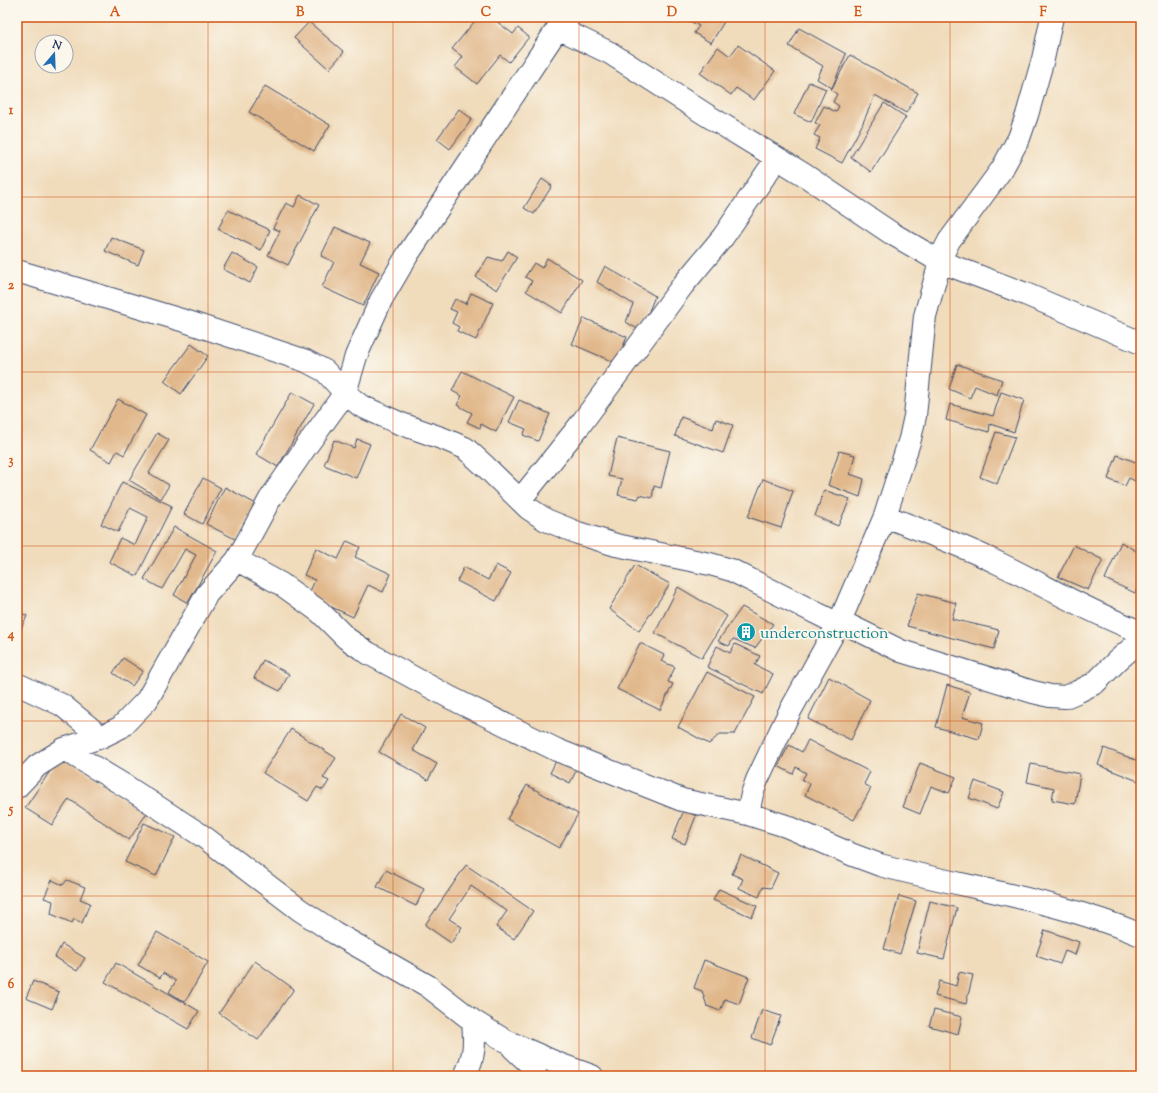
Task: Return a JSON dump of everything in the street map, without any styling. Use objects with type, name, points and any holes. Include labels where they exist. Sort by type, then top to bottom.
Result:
[{"type":"street","points":[[748,814],[752,794],[760,773],[789,713],[839,623],[885,516],[910,439],[915,416],[925,316],[942,255],[949,242],[1002,169],[1019,138],[1043,59],[1052,17]]},
{"type":"street","points":[[17,787],[37,766],[64,750],[101,737],[121,727],[147,700],[207,594],[237,560],[270,499],[345,393],[356,356],[381,300],[408,254],[563,22],[705,114],[777,158],[891,234],[941,262],[1023,293],[1141,343]]},
{"type":"street","points":[[520,500],[580,425],[683,285],[723,237],[777,158]]},
{"type":"street","points":[[17,271],[188,322],[306,361],[324,371],[345,393],[361,406],[399,423],[465,448],[528,508],[546,520],[578,533],[616,545],[710,564],[731,570],[839,623],[901,651],[1033,692],[1050,696],[1065,697],[1095,683],[1118,660],[1132,648],[1141,643]]},
{"type":"street","points":[[885,516],[998,563],[1120,624],[1141,632]]},
{"type":"street","points":[[237,560],[281,584],[320,612],[346,638],[368,653],[458,702],[557,750],[658,792],[682,800],[748,814],[786,826],[880,865],[1060,908],[1120,926],[1141,935]]},
{"type":"street","points":[[17,684],[62,705],[101,737]]},
{"type":"street","points":[[64,750],[127,787],[204,837],[300,910],[335,933],[428,986],[473,1021],[504,1040],[559,1064],[592,1076]]},
{"type":"street","points":[[465,1076],[472,1059],[475,1044],[473,1021]]},
{"type":"street","points":[[504,1040],[530,1064],[536,1076]]},
{"type":"building","points":[[478,17],[491,17],[513,34],[518,28],[529,37],[509,62],[500,55],[477,84],[455,67],[463,57],[452,49]]},
{"type":"building","points":[[683,17],[727,17],[711,43],[694,33],[699,26]]},
{"type":"building","points":[[309,22],[344,52],[329,69],[294,38]]},
{"type":"building","points":[[799,28],[846,54],[832,88],[817,79],[823,66],[789,46]]},
{"type":"building","points":[[738,45],[775,71],[754,100],[736,88],[731,95],[700,73],[718,47],[730,56]]},
{"type":"building","points":[[850,55],[918,93],[906,113],[875,95],[862,125],[842,163],[815,149],[820,138],[814,135],[820,125],[815,123],[824,106],[836,112],[839,106],[833,102],[837,94],[831,90]]},
{"type":"building","points":[[809,82],[826,89],[811,122],[794,114]]},
{"type":"building","points":[[265,86],[330,125],[314,151],[249,112]]},
{"type":"building","points":[[884,103],[906,117],[871,172],[851,157]]},
{"type":"building","points":[[459,109],[472,119],[450,149],[437,139]]},
{"type":"building","points":[[542,179],[552,186],[534,214],[524,208]]},
{"type":"building","points":[[300,195],[319,205],[288,265],[268,255],[280,231],[273,228],[286,203],[294,207]]},
{"type":"building","points":[[228,210],[270,230],[261,250],[218,229]]},
{"type":"building","points":[[335,227],[370,243],[360,263],[379,272],[363,306],[322,287],[334,262],[321,256]]},
{"type":"building","points":[[111,237],[144,250],[138,265],[105,251]]},
{"type":"building","points":[[508,251],[517,257],[497,290],[476,277],[488,257],[502,261]]},
{"type":"building","points":[[232,253],[258,267],[250,283],[223,269]]},
{"type":"building","points":[[547,258],[582,280],[562,313],[526,291],[532,281],[525,277],[534,263],[542,268]]},
{"type":"building","points":[[605,266],[655,296],[641,331],[626,322],[633,304],[597,282]]},
{"type":"building","points":[[471,293],[493,303],[476,340],[457,331],[459,327],[452,323],[457,312],[450,309],[455,299],[466,304]]},
{"type":"building","points":[[584,318],[627,337],[616,363],[572,344]]},
{"type":"building","points":[[191,344],[208,356],[181,394],[164,381]]},
{"type":"building","points":[[957,364],[1002,380],[997,395],[975,386],[970,398],[949,389]]},
{"type":"building","points":[[462,371],[514,397],[496,432],[481,424],[480,428],[467,422],[472,413],[457,405],[462,396],[452,391]]},
{"type":"building","points":[[292,392],[314,404],[278,467],[256,454]]},
{"type":"building","points":[[1001,392],[1024,400],[1014,432],[990,424],[989,432],[946,420],[950,404],[993,416]]},
{"type":"building","points":[[118,399],[146,415],[124,455],[117,451],[111,462],[90,450]]},
{"type":"building","points":[[519,400],[550,414],[538,441],[523,435],[526,429],[509,422]]},
{"type":"building","points":[[681,417],[713,429],[716,419],[733,425],[723,453],[675,436]]},
{"type":"building","points":[[996,432],[1015,437],[997,484],[980,477]]},
{"type":"building","points":[[157,433],[169,440],[149,473],[169,485],[161,499],[129,480]]},
{"type":"building","points":[[617,438],[670,451],[661,488],[654,486],[652,498],[640,495],[638,499],[618,495],[622,479],[608,476]]},
{"type":"building","points":[[357,439],[370,444],[356,478],[324,465],[334,440],[354,448]]},
{"type":"building","points":[[839,451],[855,455],[850,474],[864,479],[860,497],[828,485]]},
{"type":"building","points":[[1117,455],[1141,464],[1141,484],[1129,478],[1125,486],[1108,479]]},
{"type":"building","points":[[203,478],[221,488],[202,524],[184,514]]},
{"type":"building","points":[[763,479],[793,491],[781,528],[748,517]]},
{"type":"building","points":[[122,482],[172,506],[137,576],[109,562],[120,538],[135,545],[148,517],[130,508],[118,532],[101,524]]},
{"type":"building","points":[[225,487],[256,504],[237,540],[206,524]]},
{"type":"building","points":[[824,490],[850,499],[838,526],[815,516]]},
{"type":"building","points":[[174,527],[217,551],[188,603],[174,595],[196,555],[185,549],[162,589],[144,579]]},
{"type":"building","points":[[347,541],[360,547],[355,557],[391,574],[383,592],[368,585],[353,617],[308,596],[315,580],[304,575],[316,548],[338,559]]},
{"type":"building","points":[[1121,542],[1141,554],[1141,581],[1135,593],[1105,579]]},
{"type":"building","points":[[1074,545],[1103,560],[1088,590],[1058,577]]},
{"type":"building","points":[[496,565],[511,573],[496,601],[457,581],[464,567],[488,580]]},
{"type":"building","points":[[635,565],[670,584],[639,631],[609,609]]},
{"type":"building","points":[[678,587],[727,616],[702,658],[655,633]]},
{"type":"building","points":[[918,593],[956,603],[952,619],[999,630],[994,649],[907,626]]},
{"type":"building","name":"underconstruction","points":[[742,607],[773,624],[755,648],[733,639],[729,646],[718,641]]},
{"type":"building","points":[[17,611],[27,616],[17,637]]},
{"type":"building","points":[[640,643],[664,655],[661,661],[675,667],[668,682],[673,684],[660,710],[617,689]]},
{"type":"building","points":[[735,644],[760,656],[755,665],[773,674],[763,694],[707,667],[717,646],[730,653]]},
{"type":"building","points":[[123,658],[143,671],[132,686],[113,673]]},
{"type":"building","points":[[263,660],[289,674],[280,691],[254,678]]},
{"type":"building","points":[[707,672],[755,697],[735,734],[720,734],[709,744],[678,727]]},
{"type":"building","points":[[829,677],[870,700],[851,740],[808,719]]},
{"type":"building","points":[[947,685],[970,692],[962,717],[983,723],[979,739],[936,727]]},
{"type":"building","points":[[401,714],[425,728],[413,750],[437,764],[428,780],[379,752]]},
{"type":"building","points":[[291,729],[336,758],[323,778],[329,781],[323,790],[317,787],[308,801],[263,773]]},
{"type":"building","points":[[808,740],[870,772],[864,784],[871,788],[854,820],[805,795],[810,784],[802,780],[806,773],[796,767],[793,774],[778,766],[789,745],[802,752]]},
{"type":"building","points":[[1104,748],[1141,762],[1141,773],[1138,781],[1098,765]]},
{"type":"building","points":[[61,755],[147,813],[129,840],[69,799],[52,825],[25,808]]},
{"type":"building","points":[[558,757],[578,767],[570,783],[550,773]]},
{"type":"building","points":[[920,763],[956,777],[949,793],[931,786],[920,814],[903,807]]},
{"type":"building","points":[[1031,764],[1080,774],[1075,804],[1052,800],[1054,788],[1027,782]]},
{"type":"building","points":[[975,781],[1004,792],[997,809],[969,798]]},
{"type":"building","points":[[527,785],[578,814],[559,848],[507,819]]},
{"type":"building","points":[[684,810],[696,816],[685,844],[672,839]]},
{"type":"building","points":[[144,823],[175,837],[156,876],[125,862]]},
{"type":"building","points":[[741,855],[778,873],[771,888],[763,887],[759,897],[739,888],[743,879],[732,874]]},
{"type":"building","points":[[466,865],[533,911],[514,939],[496,927],[507,911],[471,886],[449,919],[462,927],[451,943],[425,925]]},
{"type":"building","points":[[386,870],[424,889],[416,906],[377,887]]},
{"type":"building","points":[[52,880],[63,885],[67,880],[85,887],[80,899],[90,903],[82,923],[74,919],[72,923],[51,914],[53,901],[44,898]]},
{"type":"building","points":[[719,889],[757,906],[752,917],[713,900]]},
{"type":"building","points":[[899,896],[916,901],[900,954],[884,949]]},
{"type":"building","points":[[930,901],[957,908],[944,959],[917,953]]},
{"type":"building","points":[[1045,930],[1079,942],[1075,955],[1065,951],[1060,964],[1036,956]]},
{"type":"building","points":[[157,932],[208,962],[185,1002],[169,992],[176,981],[163,973],[160,978],[138,965]]},
{"type":"building","points":[[62,944],[85,958],[77,971],[55,957]]},
{"type":"building","points":[[704,960],[749,977],[739,1004],[725,999],[720,1011],[707,1006],[702,991],[694,988]]},
{"type":"building","points":[[255,961],[294,989],[258,1040],[219,1013]]},
{"type":"building","points":[[116,963],[199,1011],[188,1029],[105,982]]},
{"type":"building","points":[[959,972],[973,975],[966,1004],[935,996],[939,981],[956,986]]},
{"type":"building","points":[[33,981],[59,992],[52,1009],[26,998]]},
{"type":"building","points":[[762,1010],[781,1016],[770,1045],[752,1038]]},
{"type":"building","points":[[934,1010],[962,1017],[958,1034],[929,1026]]},
{"type":"place","name":"underconstruction","points":[[746,632]]}]
